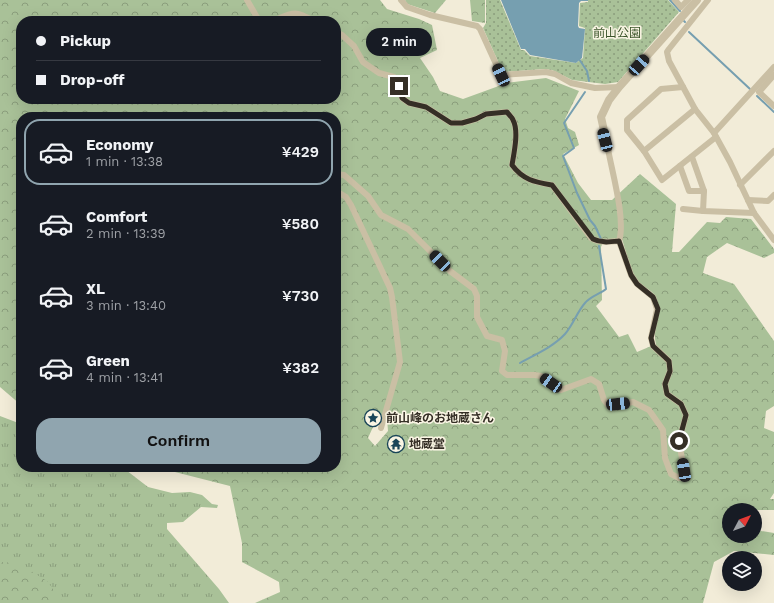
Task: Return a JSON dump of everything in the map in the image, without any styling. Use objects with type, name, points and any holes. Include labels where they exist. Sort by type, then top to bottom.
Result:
[{"type":"street","points":[[247,0],[256,16]]},
{"type":"street","points":[[401,0],[407,7],[430,15],[477,26],[480,29],[501,75],[546,72],[554,74],[571,83],[595,88],[619,87]]},
{"type":"street","points":[[675,0],[682,6],[688,0]]},
{"type":"street","points":[[341,175],[344,175],[368,196],[381,214],[408,229],[450,271],[474,290],[477,296],[478,317],[487,336],[502,340],[505,351],[502,371],[507,375],[541,376],[561,390],[591,379],[599,384],[604,400],[609,406],[633,402],[649,410],[663,430],[664,458],[671,474],[679,478],[684,470],[679,441],[686,415],[681,404],[667,394],[665,384],[670,371],[669,361],[653,346],[651,338],[658,309],[653,297],[637,284],[631,275],[619,241],[621,234],[619,207],[601,118],[609,100],[619,87],[697,0]]},
{"type":"street","points":[[708,0],[667,52],[669,60],[695,109],[715,135],[730,162],[754,213],[774,240]]},
{"type":"street","points":[[284,16],[299,13],[305,16]]},
{"type":"street","points":[[341,34],[354,46],[363,62],[380,74],[394,77],[399,86],[402,98],[409,103],[426,107],[451,123],[462,123],[486,114],[507,112],[514,121],[516,134],[512,165],[518,174],[534,182],[552,185],[593,239],[598,242],[619,241]]},
{"type":"street","points":[[683,87],[661,89],[627,120],[627,130],[644,151],[662,180],[692,157],[715,135],[774,68]]},
{"type":"street","points":[[774,75],[759,92],[774,106]]},
{"type":"street","points":[[644,151],[695,109]]},
{"type":"street","points":[[740,184],[774,151]]},
{"type":"street","points":[[692,157],[704,191],[703,211]]},
{"type":"street","points":[[680,166],[689,191],[704,191]]},
{"type":"street","points":[[341,194],[346,197],[351,205],[390,288],[392,298],[400,362],[381,428]]},
{"type":"street","points":[[748,200],[768,201],[774,194]]},
{"type":"street","points":[[683,209],[754,213]]},
{"type":"green space","points":[[0,0],[380,0],[387,9],[419,19],[432,25],[437,50],[420,58],[433,77],[440,91],[463,99],[507,83],[546,78],[579,91],[565,119],[568,128],[575,132],[579,145],[563,154],[578,183],[591,200],[612,200],[640,174],[676,204],[672,252],[679,252],[707,222],[720,223],[726,217],[751,219],[774,249],[774,253],[764,258],[727,243],[707,257],[703,273],[734,284],[774,341],[774,406],[766,411],[764,428],[774,432],[774,493],[770,499],[774,499],[774,510],[762,510],[762,503],[722,503],[722,543],[762,543],[762,531],[774,533],[774,555],[762,554],[762,551],[722,551],[722,558],[714,562],[703,603],[255,603],[280,592],[279,582],[242,562],[242,543],[230,486],[175,472],[341,472],[341,112],[16,112],[16,401],[0,387]],"holes":[[[622,239],[630,268],[638,282],[654,294],[659,308],[655,332],[656,344],[637,352],[628,334],[619,337],[596,306],[602,300],[601,247],[604,240]],[[387,418],[388,431],[375,446],[368,438],[373,427],[381,419]]]},
{"type":"green space","points":[[405,0],[446,0],[435,13],[407,4]]},
{"type":"green space","points":[[470,0],[485,0],[485,23],[472,21]]},
{"type":"green space","name":"前山公園","points":[[486,0],[500,0],[521,50],[524,50],[530,56],[576,63],[583,58],[585,28],[579,26],[580,3],[588,2],[588,0],[668,0],[679,12],[618,82],[605,84],[572,80],[552,70],[544,69],[505,72],[501,68],[483,28],[486,23]]},
{"type":"green space","points":[[0,416],[16,422],[16,472],[128,472],[148,487],[172,493],[190,492],[202,495],[212,504],[218,505],[217,508],[201,507],[183,522],[167,523],[167,529],[219,589],[229,603],[56,603],[34,584],[0,562]]},
{"type":"green space","points":[[0,562],[18,563],[47,581],[64,603],[0,603]]},
{"type":"water","points":[[501,0],[588,0],[581,1],[579,3],[578,26],[579,28],[585,29],[582,58],[576,63],[530,55],[525,49],[521,49]]},
{"type":"waterway","points":[[670,0],[680,11]]},
{"type":"waterway","points":[[689,32],[750,89]]},
{"type":"waterway","points":[[579,59],[587,71],[589,81]]},
{"type":"waterway","points":[[585,92],[564,123],[574,148],[563,156],[577,193],[601,239]]},
{"type":"waterway","points":[[757,96],[774,112]]},
{"type":"waterway","points":[[520,363],[560,339],[568,330],[585,303],[606,289],[599,246]]},
{"type":"place","name":"前山峰のお地蔵さん","points":[[373,418]]},
{"type":"place","name":"地蔵堂","points":[[396,444]]},
{"type":"route","points":[[399,86],[402,98],[409,103],[426,107],[451,123],[462,123],[486,114],[507,112],[514,121],[516,134],[512,165],[518,174],[534,182],[552,185],[591,238],[598,242],[619,241],[631,275],[637,284],[653,297],[658,309],[651,338],[653,346],[669,361],[670,371],[665,384],[667,394],[681,404],[686,415],[679,441]]}]
